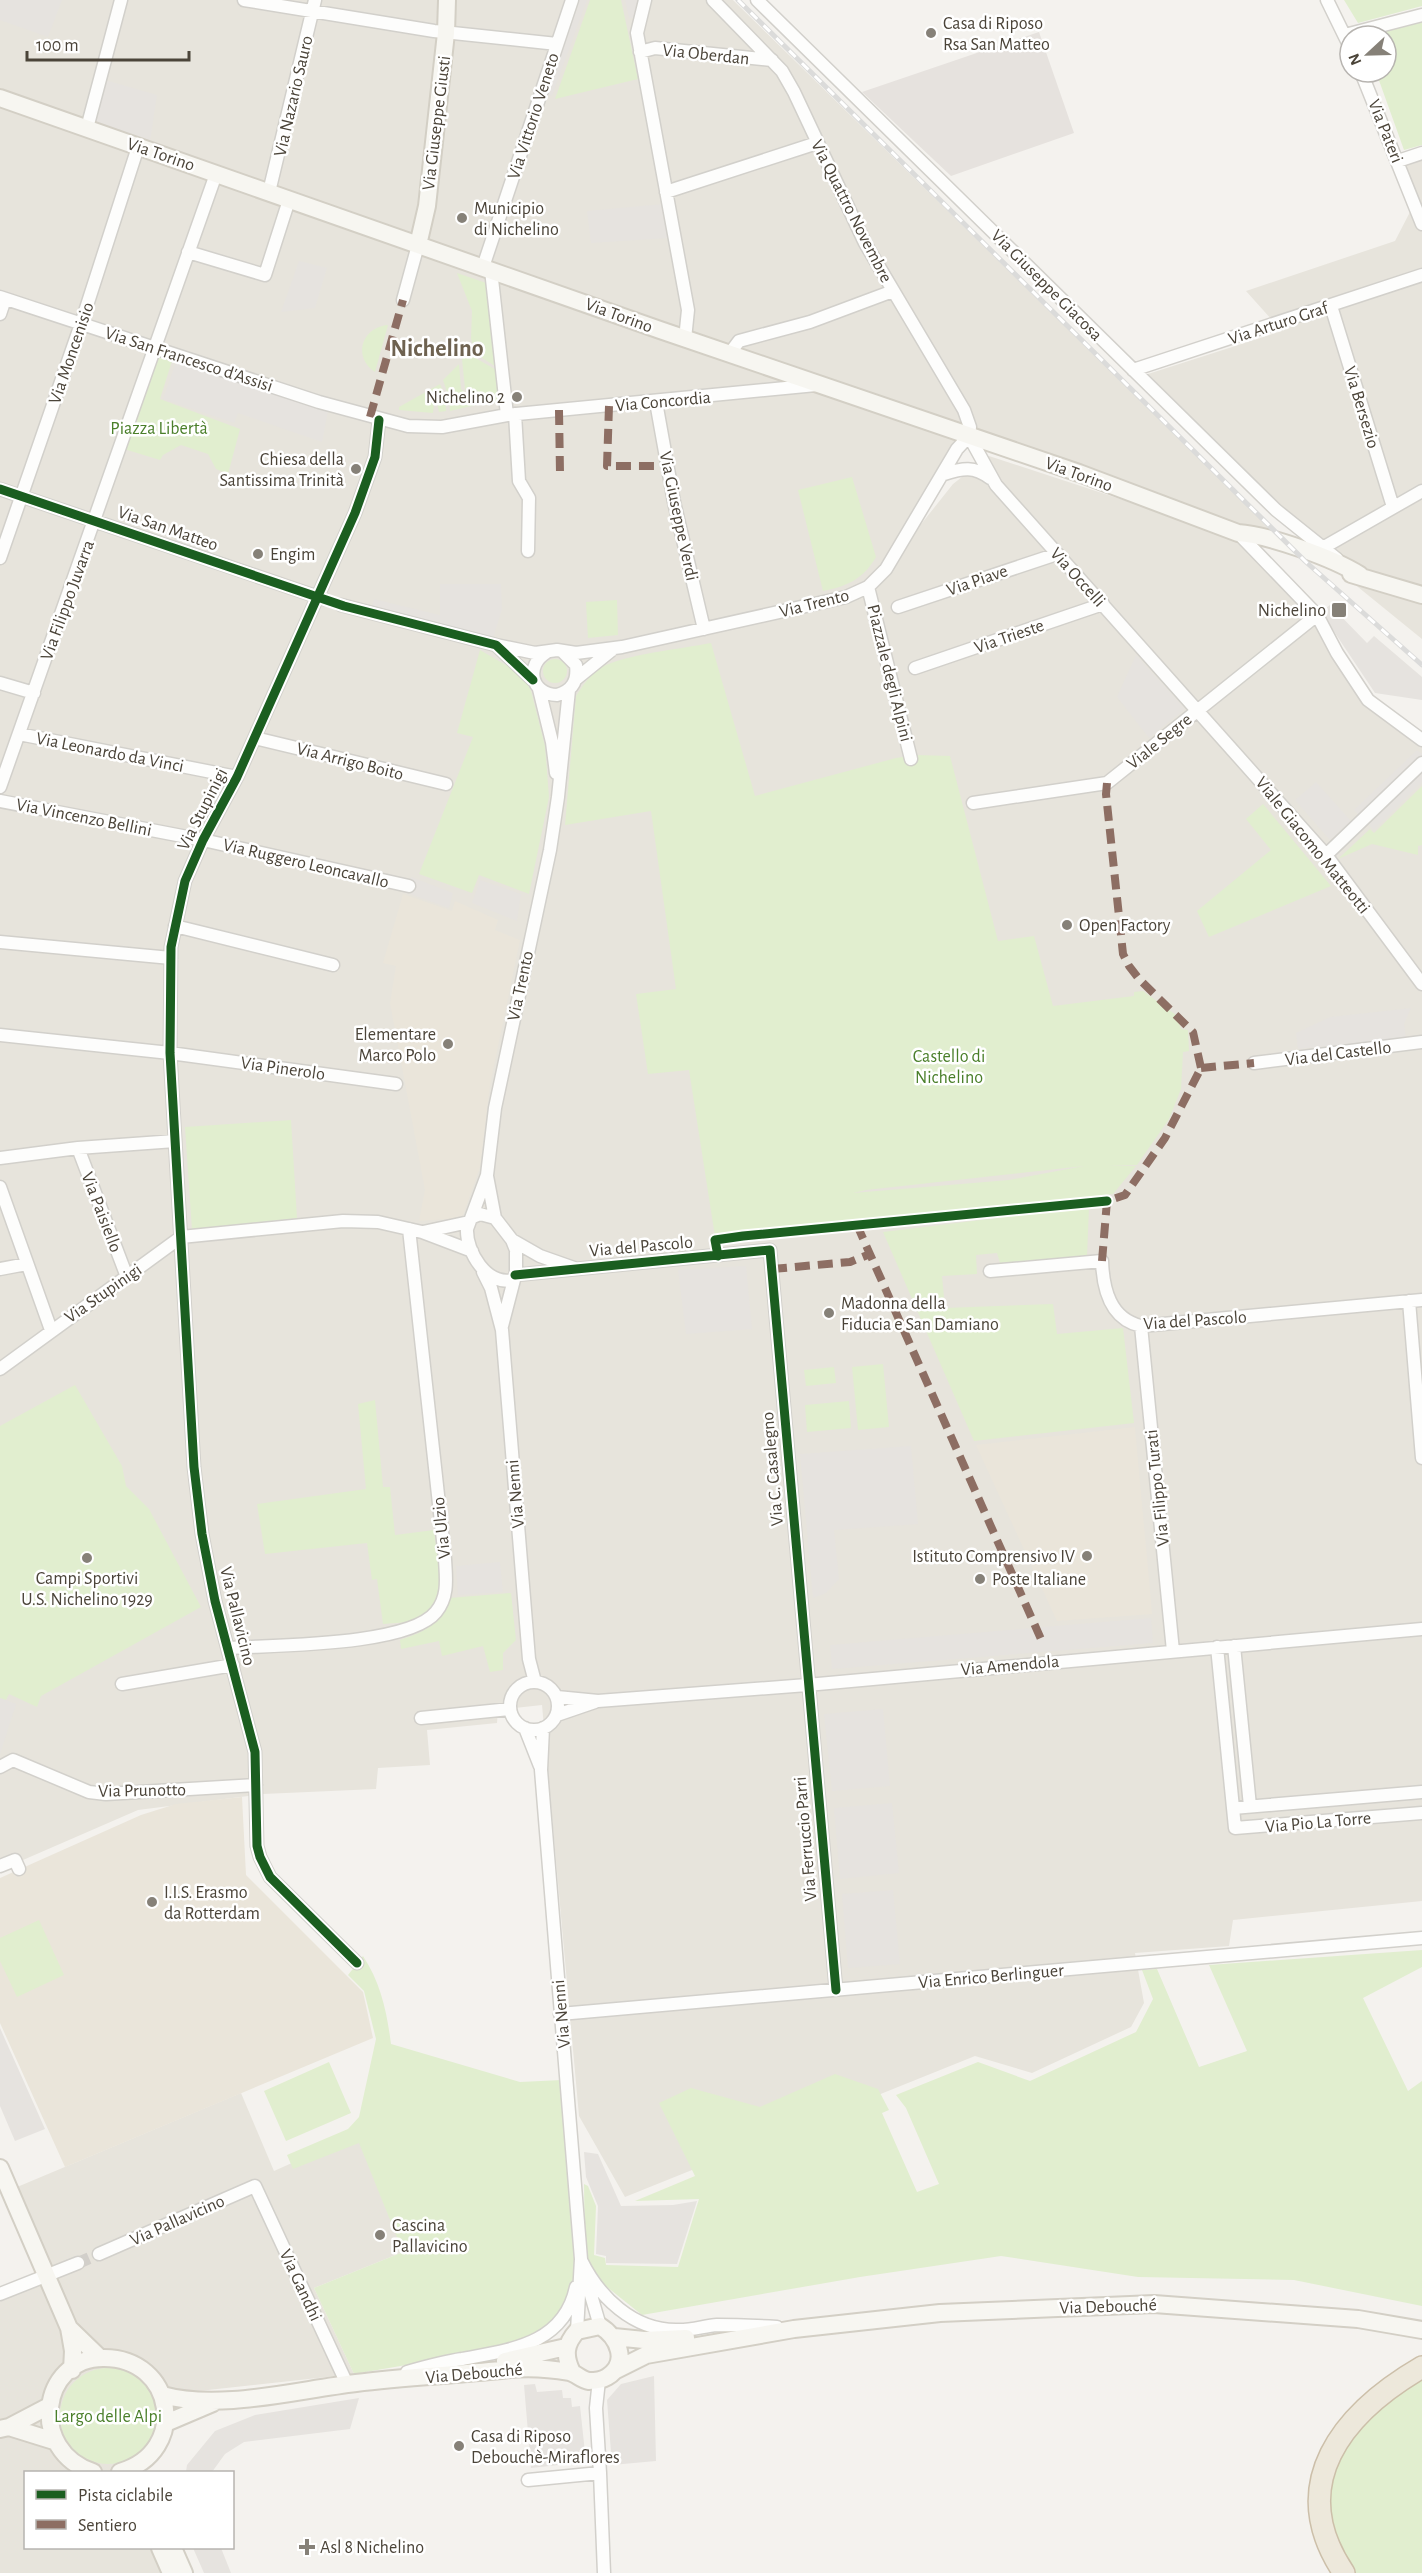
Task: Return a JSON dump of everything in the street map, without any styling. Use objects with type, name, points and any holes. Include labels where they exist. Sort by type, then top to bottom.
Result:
[{"type":"highway","points":[[1344,2573],[1335,2559],[1323,2530],[1319,2499],[1324,2466],[1340,2435],[1353,2419],[1422,2367]]},
{"type":"main road","name":"Via Giuseppe Giusti","points":[[418,244],[427,206],[446,33],[447,0]]},
{"type":"main road","name":"Via Torino","points":[[0,98],[685,339],[730,352],[772,369],[1079,473],[1238,533],[1252,543],[1320,568],[1360,575],[1422,595]]},
{"type":"main road","name":"Via Torino","points":[[1238,533],[1255,534],[1318,550],[1360,575]]},
{"type":"main road","points":[[0,2168],[69,2328],[73,2351],[72,2370]]},
{"type":"main road","name":"Via Debouché","points":[[614,2337],[673,2340],[940,2313],[1154,2304],[1358,2319],[1422,2330]]},
{"type":"main road","points":[[585,2377],[566,2356],[566,2348],[577,2331],[600,2326],[614,2337],[620,2353],[614,2371]]},
{"type":"main road","points":[[69,2328],[100,2358]]},
{"type":"main road","name":"Via Debouché","points":[[162,2395],[179,2400],[219,2401],[376,2380],[510,2368],[585,2377],[614,2371],[646,2355],[790,2328]]},
{"type":"main road","name":"Via Debouché","points":[[376,2380],[406,2373],[513,2360],[566,2348]]},
{"type":"main road","points":[[90,2471],[80,2468],[65,2457],[54,2441],[49,2424],[49,2406],[56,2388],[72,2370],[84,2362],[100,2358],[121,2359],[138,2367],[152,2379],[165,2404],[166,2423],[150,2465],[124,2471]]},
{"type":"main road","name":"Via Debouché","points":[[166,2423],[219,2401]]},
{"type":"main road","points":[[5,2428],[49,2406]]},
{"type":"main road","points":[[5,2428],[54,2441]]},
{"type":"main road","points":[[161,2549],[171,2573]]},
{"type":"main road","points":[[174,2549],[184,2573]]},
{"type":"street","points":[[87,128],[121,0]]},
{"type":"street","points":[[244,0],[313,6],[446,33],[557,44]]},
{"type":"street","name":"Via Vittorio Veneto","points":[[487,268],[572,0]]},
{"type":"street","points":[[645,0],[639,17],[640,52],[688,310],[685,339]]},
{"type":"street","name":"Via Quattro Novembre","points":[[713,0],[772,60],[794,92],[865,243],[959,401],[970,427],[969,436]]},
{"type":"street","name":"Via Giuseppe Giacosa","points":[[757,0],[1318,550]]},
{"type":"street","points":[[1327,0],[1339,24]]},
{"type":"street","name":"Via Nazario Sauro","points":[[269,192],[291,108],[313,6]]},
{"type":"street","points":[[1396,24],[1422,15]]},
{"type":"street","name":"Via Oberdan","points":[[640,52],[655,48],[772,60]]},
{"type":"street","name":"Via Pateri","points":[[1366,84],[1398,161],[1418,199],[1422,224]]},
{"type":"street","points":[[666,192],[817,143]]},
{"type":"street","name":"Via Moncenisio","points":[[0,558],[81,324],[138,147]]},
{"type":"street","points":[[1398,161],[1422,153]]},
{"type":"street","name":"Via Filippo Juvarra","points":[[0,787],[216,174]]},
{"type":"street","points":[[189,252],[265,275],[289,200]]},
{"type":"street","points":[[403,300],[418,244]]},
{"type":"street","points":[[487,268],[511,414],[519,481],[529,498],[528,551]]},
{"type":"street","name":"Via Arturo Graf","points":[[1133,370],[1422,275]]},
{"type":"street","points":[[730,352],[739,340],[810,322],[893,291]]},
{"type":"street","points":[[0,314],[3,298]]},
{"type":"street","name":"Via San Francesco d'Assisi","points":[[3,298],[379,420],[408,426],[442,427],[511,414]]},
{"type":"street","name":"Via Bersezio","points":[[1331,306],[1394,507]]},
{"type":"street","points":[[771,390],[772,369]]},
{"type":"street","name":"Via Concordia","points":[[511,414],[819,385]]},
{"type":"street","name":"Via Giuseppe Verdi","points":[[656,402],[672,493],[704,629]]},
{"type":"street","name":"Via Stupinigi","points":[[0,1369],[181,1237],[170,1053],[171,958],[185,881],[322,598],[375,458],[379,420]]},
{"type":"street","name":"Via Trento","points":[[563,652],[576,653],[614,648],[704,629],[846,597],[868,587],[886,568],[957,449],[969,436]]},
{"type":"street","name":"Via Occelli","points":[[969,436],[992,479],[1198,710]]},
{"type":"street","points":[[944,474],[961,468],[974,468],[992,479]]},
{"type":"street","name":"Via San Matteo","points":[[0,489],[322,598]]},
{"type":"street","points":[[1318,550],[1422,491]]},
{"type":"street","points":[[1238,533],[1317,615],[1337,653],[1368,700],[1422,740]]},
{"type":"street","name":"Via Piave","points":[[898,607],[1057,554]]},
{"type":"street","name":"Piazzale degli Alpini","points":[[868,587],[911,759]]},
{"type":"street","name":"Via Trieste","points":[[915,668],[1103,604]]},
{"type":"street","points":[[341,605],[496,645],[535,653],[563,652],[576,665],[576,679],[568,690],[556,695],[536,685],[496,645]]},
{"type":"street","name":"Viale Segre","points":[[973,803],[1107,783],[1317,615]]},
{"type":"street","name":"Via Trento","points":[[576,679],[614,648]]},
{"type":"street","points":[[536,685],[536,661],[547,652]]},
{"type":"street","points":[[0,683],[34,693]]},
{"type":"street","name":"Via Trento","points":[[536,685],[552,742],[558,797]]},
{"type":"street","name":"Via Trento","points":[[471,1220],[487,1175],[497,1097],[558,797],[568,690]]},
{"type":"street","name":"Viale Giacomo Matteotti","points":[[1198,710],[1326,855],[1422,984]]},
{"type":"street","name":"Via Leonardo da Vinci","points":[[19,734],[237,777]]},
{"type":"street","name":"Via Arrigo Boito","points":[[255,738],[446,784]]},
{"type":"street","points":[[1326,855],[1422,763]]},
{"type":"street","name":"Via Vincenzo Bellini","points":[[0,801],[203,840]]},
{"type":"street","name":"Via Ruggero Leoncavallo","points":[[203,840],[409,886]]},
{"type":"street","points":[[176,926],[333,965]]},
{"type":"street","points":[[0,942],[171,958]]},
{"type":"street","name":"Via Pinerolo","points":[[0,1035],[170,1053],[396,1084]]},
{"type":"street","name":"Via del Castello","points":[[1254,1063],[1422,1042]]},
{"type":"street","points":[[0,1158],[78,1148],[176,1141]]},
{"type":"street","name":"Via Paisiello","points":[[78,1148],[127,1277]]},
{"type":"street","name":"Via Trento","points":[[487,1175],[495,1218]]},
{"type":"street","points":[[0,1187],[51,1330]]},
{"type":"street","points":[[415,1231],[471,1220],[480,1214],[495,1218],[512,1239]]},
{"type":"street","points":[[471,1220],[466,1238],[471,1251]]},
{"type":"street","points":[[181,1237],[342,1221],[378,1222],[415,1231],[471,1251]]},
{"type":"street","name":"Via Ulzio","points":[[229,1648],[352,1641],[386,1635],[426,1622],[442,1603],[447,1587],[445,1559],[415,1231]]},
{"type":"street","name":"Via Pallavicino","points":[[181,1237],[186,1361],[202,1534],[215,1601],[255,1752],[257,1846],[265,1869],[357,1962]]},
{"type":"street","name":"Via del Pascolo","points":[[512,1239],[540,1256],[578,1269]]},
{"type":"street","name":"Via Nenni","points":[[502,1330],[518,1260],[512,1239]]},
{"type":"street","name":"Via Nenni","points":[[471,1251],[491,1288],[502,1330],[530,1683]]},
{"type":"street","name":"Via del Pascolo","points":[[514,1278],[578,1269],[770,1251]]},
{"type":"street","name":"Via C. Casalegno","points":[[770,1251],[807,1685]]},
{"type":"street","name":"Via del Pascolo","points":[[990,1271],[1102,1261],[1105,1289],[1115,1310],[1131,1324],[1142,1326],[1422,1300]]},
{"type":"street","points":[[0,1269],[27,1264]]},
{"type":"street","points":[[480,1265],[497,1280],[514,1278]]},
{"type":"street","points":[[1408,1301],[1422,1458]]},
{"type":"street","name":"Via Filippo Turati","points":[[1142,1326],[1173,1651]]},
{"type":"street","name":"Via Amendola","points":[[556,1697],[598,1701],[807,1685],[1422,1629]]},
{"type":"street","name":"Via Pio La Torre","points":[[1234,1646],[1250,1806]]},
{"type":"street","name":"Via Pio La Torre","points":[[1217,1647],[1235,1828],[1422,1813]]},
{"type":"street","points":[[122,1684],[233,1665]]},
{"type":"street","points":[[530,1683],[551,1688],[556,1697],[557,1715],[543,1728],[525,1728],[517,1723],[510,1709],[512,1696],[530,1683]]},
{"type":"street","name":"Via Ferruccio Parri","points":[[807,1685],[836,1990]]},
{"type":"street","name":"Via Amendola","points":[[557,1715],[598,1701]]},
{"type":"street","points":[[421,1718],[510,1709]]},
{"type":"street","name":"Via Nenni","points":[[525,1728],[541,1770]]},
{"type":"street","name":"Via Nenni","points":[[543,1728],[541,1770],[581,2259],[577,2331]]},
{"type":"street","name":"Via Prunotto","points":[[0,1767],[13,1760],[89,1792],[106,1794],[256,1785]]},
{"type":"street","name":"Via Pio La Torre","points":[[1233,1808],[1422,1791]]},
{"type":"street","points":[[0,1866],[15,1860],[19,1869]]},
{"type":"street","name":"Via Enrico Berlinguer","points":[[560,2014],[1422,1938]]},
{"type":"street","name":"Via Pallavicino","points":[[99,2254],[255,2186]]},
{"type":"street","name":"Via Gandhi","points":[[255,2186],[347,2384]]},
{"type":"street","name":"Via Nenni","points":[[581,2259],[600,2326]]},
{"type":"street","name":"Via Nenni","points":[[581,2259],[591,2281],[611,2303],[630,2317],[656,2326],[676,2330],[717,2325],[790,2328]]},
{"type":"street","name":"Via Nenni","points":[[406,2373],[448,2361],[523,2347],[544,2335],[560,2321],[574,2294],[581,2259]]},
{"type":"street","points":[[0,2294],[78,2263]]},
{"type":"street","points":[[585,2377],[596,2408],[604,2573]]},
{"type":"street","points":[[528,2480],[600,2473]]},
{"type":"shaded area","points":[[0,0],[733,0],[1290,547],[969,436],[868,591],[953,484],[989,456],[1236,537],[1324,620],[1359,690],[1422,731],[1422,1901],[1233,1920],[1229,1946],[1135,1953],[1144,2003],[1131,2027],[1032,2073],[975,2056],[625,2197],[579,2116],[542,1705],[498,1710],[497,1723],[427,1730],[430,1765],[378,1768],[376,1789],[263,1794],[138,1810],[0,1870]]},
{"type":"shaded area","points":[[0,0],[62,0],[48,37],[0,20]]},
{"type":"shaded area","points":[[579,0],[587,0],[552,96],[545,93]]},
{"type":"shaded area","points":[[625,0],[641,0],[635,18],[629,18]]},
{"type":"shaded area","points":[[1039,32],[1074,133],[951,176],[862,92]]},
{"type":"shaded area","points":[[105,80],[157,95],[150,141],[95,123]]},
{"type":"shaded area","points":[[1422,157],[1422,639],[1358,587],[1148,374],[1282,331],[1246,291],[1395,241],[1410,212],[1404,163]]},
{"type":"shaded area","points":[[663,204],[668,238],[591,243],[587,211]]},
{"type":"shaded area","points":[[299,261],[327,268],[315,308],[281,312]]},
{"type":"shaded area","points":[[176,362],[328,411],[322,442],[238,413],[234,423],[163,399]]},
{"type":"shaded area","points":[[440,584],[501,584],[502,609],[493,638],[371,608],[374,599],[440,615]]},
{"type":"shaded area","points":[[1330,605],[1367,643],[1374,636],[1422,677],[1422,700],[1375,693],[1321,612]]},
{"type":"shaded area","points":[[1136,655],[1185,709],[1149,738],[1117,697]]},
{"type":"shaded area","points":[[1417,750],[1422,754],[1422,782],[1374,830],[1354,810]]},
{"type":"shaded area","points":[[1316,782],[1351,821],[1330,840],[1295,800]]},
{"type":"shaded area","points":[[411,877],[453,893],[449,908],[407,893]]},
{"type":"shaded area","points":[[480,880],[521,894],[517,921],[472,903]]},
{"type":"shaded area","name":"Elementare Marco Polo","points":[[403,894],[452,911],[455,901],[498,920],[495,930],[520,940],[490,1085],[480,1167],[462,1218],[419,1221],[425,1190],[390,1003],[396,966],[383,963]]},
{"type":"shaded area","points":[[1411,1008],[1404,1024],[1406,1038],[1298,1049],[1296,1033],[1330,1017]]},
{"type":"shaded area","points":[[746,1266],[752,1329],[686,1334],[678,1270]]},
{"type":"shaded area","name":"Istituto Comprensivo IV","points":[[1135,1427],[1152,1614],[1057,1621],[976,1445]]},
{"type":"shaded area","points":[[911,1446],[918,1524],[834,1530],[839,1579],[826,1593],[813,1598],[800,1454]]},
{"type":"shaded area","points":[[500,1562],[503,1592],[458,1595],[456,1566]]},
{"type":"shaded area","points":[[1151,1618],[1153,1643],[832,1669],[830,1645]]},
{"type":"shaded area","points":[[0,1698],[16,1704],[0,1754]]},
{"type":"shaded area","points":[[883,1709],[890,1786],[832,1791],[824,1714]]},
{"type":"shaded area","points":[[242,1797],[246,1875],[363,1992],[373,2038],[65,2167],[0,2023],[0,1878],[141,1815],[176,1804]]},
{"type":"shaded area","points":[[892,1803],[899,1873],[840,1879],[834,1808]]},
{"type":"shaded area","points":[[893,1890],[900,1964],[848,1968],[842,1894]]},
{"type":"shaded area","points":[[0,2028],[45,2129],[15,2141],[0,2106]]},
{"type":"shaded area","points":[[241,2093],[274,2171],[359,2133],[403,2252],[314,2288],[354,2374],[162,2395],[116,2471],[24,2471],[24,2549],[155,2549],[168,2573],[0,2573],[0,2295],[46,2275],[10,2190]]},
{"type":"shaded area","points":[[584,2152],[598,2154],[621,2206],[673,2205],[697,2201],[677,2264],[606,2263],[606,2256],[596,2254],[598,2206],[586,2177]]},
{"type":"shaded area","points":[[654,2376],[656,2461],[612,2465],[607,2400],[621,2384]]},
{"type":"shaded area","points":[[535,2384],[537,2392],[562,2390],[563,2398],[571,2398],[572,2407],[580,2406],[586,2462],[531,2468],[524,2385]]},
{"type":"shaded area","points":[[359,2398],[350,2429],[244,2442],[225,2454],[213,2471],[186,2471],[187,2465],[215,2431],[255,2415]]},
{"type":"shaded area","points":[[193,2549],[221,2549],[231,2573],[204,2573]]},
{"type":"green space","points":[[590,0],[621,0],[638,79],[555,99]]},
{"type":"green space","points":[[1344,0],[1422,0],[1422,6],[1358,23]]},
{"type":"green space","points":[[1422,20],[1422,145],[1404,150],[1380,84],[1398,84],[1398,27]]},
{"type":"green space","points":[[457,273],[486,283],[498,368],[476,354],[471,339],[472,311]]},
{"type":"green space","points":[[388,325],[375,372],[364,359],[363,344],[372,331]]},
{"type":"green space","points":[[468,347],[472,356],[498,371],[503,400],[485,405],[465,389],[462,359]]},
{"type":"green space","name":"Piazza Libertà","points":[[157,354],[172,361],[160,399],[240,429],[228,474],[216,469],[208,454],[181,445],[163,455],[160,460],[124,449]]},
{"type":"green space","points":[[459,364],[461,389],[480,404],[450,411],[449,398],[443,380]]},
{"type":"green space","points":[[440,384],[445,396],[446,411],[439,412],[437,403],[434,404],[433,413],[399,410],[399,407]]},
{"type":"green space","points":[[852,477],[876,557],[866,571],[854,580],[840,587],[823,591],[798,490]]},
{"type":"green space","points":[[617,600],[618,635],[588,638],[586,602]]},
{"type":"green space","name":"Castello di Nichelino","points":[[711,643],[755,796],[896,758],[916,755],[950,756],[998,941],[1034,936],[1053,1006],[1134,996],[1134,992],[1143,991],[1176,1015],[1181,1029],[1188,1030],[1189,1051],[1183,1052],[1181,1089],[1169,1119],[1137,1165],[1108,1165],[1136,1166],[1113,1194],[843,1221],[716,1243],[689,1070],[648,1074],[636,994],[676,989],[651,811],[565,825],[576,696],[590,677],[600,668],[624,659]],"holes":[[[1084,1166],[1009,1180],[853,1193]]]},
{"type":"green space","points":[[480,650],[523,675],[531,691],[545,746],[549,797],[529,894],[479,875],[472,893],[419,874],[473,737],[457,733]]},
{"type":"green space","points":[[555,659],[564,662],[567,671],[564,680],[555,683],[546,680],[543,671],[546,662]]},
{"type":"green space","points":[[1422,786],[1422,845],[1418,846],[1418,855],[1372,844],[1338,859],[1370,829],[1374,833]]},
{"type":"green space","points":[[1263,804],[1331,886],[1209,937],[1197,911],[1271,850],[1246,819]]},
{"type":"green space","points":[[291,1120],[297,1218],[192,1230],[185,1127]]},
{"type":"green space","points":[[1089,1207],[1087,1256],[1000,1263],[997,1253],[976,1255],[977,1274],[942,1276],[945,1308],[1053,1304],[1057,1334],[1123,1328],[1134,1423],[974,1441],[883,1232]]},
{"type":"green space","points":[[883,1364],[889,1427],[858,1430],[852,1367]]},
{"type":"green space","points":[[834,1367],[836,1383],[806,1386],[804,1370]]},
{"type":"green space","name":"Campi Sportivi U.S. Nichelino 1929","points":[[75,1385],[122,1466],[126,1486],[149,1509],[201,1607],[41,1696],[37,1707],[9,1694],[6,1700],[0,1698],[0,1426]]},
{"type":"green space","points":[[375,1400],[383,1487],[390,1487],[395,1535],[434,1530],[439,1565],[435,1600],[420,1618],[407,1622],[383,1624],[377,1579],[372,1580],[367,1543],[265,1554],[257,1504],[366,1489],[358,1404]]},
{"type":"green space","points":[[849,1401],[851,1428],[807,1432],[805,1405]]},
{"type":"green space","points":[[511,1593],[516,1640],[503,1653],[503,1670],[490,1672],[483,1646],[442,1656],[439,1641],[401,1649],[400,1640],[430,1626],[440,1615],[449,1598]]},
{"type":"green space","points":[[39,1920],[64,1975],[17,1997],[0,1961],[0,1938]]},
{"type":"green space","points":[[1422,1950],[1422,1967],[1363,1998],[1408,2091],[1422,2081],[1422,2306],[1294,2280],[1138,2277],[1001,2256],[860,2277],[642,2315],[602,2283],[585,2255],[584,2184],[588,2186],[596,2206],[594,2255],[605,2258],[606,2265],[678,2267],[699,2199],[635,2201],[695,2176],[659,2103],[691,2088],[760,2107],[835,2074],[878,2089],[889,2110],[882,2113],[917,2192],[939,2184],[906,2108],[896,2095],[978,2062],[1030,2081],[1136,2032],[1153,1999],[1142,1970],[1157,1969],[1199,2067],[1247,2051],[1209,1965]]},
{"type":"green space","points":[[363,1956],[382,1998],[391,2044],[520,2082],[562,2080],[576,2260],[574,2280],[560,2313],[543,2331],[499,2349],[354,2374],[314,2288],[403,2252],[359,2143],[293,2169],[287,2155],[348,2129],[359,2117],[376,2039],[364,1991],[348,1975]]},
{"type":"green space","points":[[329,2062],[351,2113],[286,2141],[264,2091]]},
{"type":"green space","name":"Largo delle Alpi","points":[[108,2368],[126,2372],[142,2382],[152,2398],[156,2416],[152,2434],[142,2450],[126,2460],[108,2464],[90,2460],[74,2450],[64,2434],[60,2416],[64,2398],[74,2382],[90,2372]]},
{"type":"green space","points":[[1422,2375],[1422,2573],[1352,2573],[1328,2522],[1330,2477],[1355,2430]]},
{"type":"tunnel","points":[[78,2263],[99,2254]]},
{"type":"railway","points":[[738,0],[1306,562],[1422,665]]},
{"type":"marked path","points":[[370,417],[403,300]]},
{"type":"marked path","points":[[609,406],[607,466],[667,466]]},
{"type":"marked path","points":[[559,410],[560,473]]},
{"type":"marked path","points":[[1107,783],[1106,794],[1123,954],[1139,979],[1193,1032],[1201,1068]]},
{"type":"marked path","points":[[1201,1068],[1254,1063]]},
{"type":"marked path","points":[[1102,1261],[1107,1201],[1125,1195],[1165,1138],[1201,1068]]},
{"type":"marked path","points":[[857,1225],[1041,1639]]},
{"type":"marked path","points":[[772,1269],[850,1262],[870,1254]]},
{"type":"cycle path","points":[[357,1963],[270,1877],[257,1846],[255,1752],[215,1601],[202,1534],[194,1467],[170,1053],[171,947],[185,881],[203,840],[237,777],[355,513],[375,457],[379,420]]},
{"type":"cycle path","points":[[0,489],[344,606],[496,645],[533,680]]},
{"type":"cycle path","points":[[718,1256],[715,1240],[743,1236],[1107,1201]]},
{"type":"cycle path","points":[[515,1275],[770,1250],[836,1990]]},
{"type":"place","name":"Casa di Riposo Rsa San Matteo","points":[[931,33]]},
{"type":"place","name":"Municipio di Nichelino","points":[[462,218]]},
{"type":"place","name":"Nichelino 2","points":[[517,397]]},
{"type":"place","name":"Chiesa della Santissima Trinità","points":[[356,469]]},
{"type":"place","name":"Engim","points":[[258,554]]},
{"type":"place","name":"Nichelino","points":[[1339,610]]},
{"type":"place","name":"Open Factory","points":[[1067,925]]},
{"type":"place","name":"Elementare Marco Polo","points":[[448,1044]]},
{"type":"place","name":"Madonna della Fiducia e San Damiano","points":[[829,1313]]},
{"type":"place","name":"Istituto Comprensivo IV","points":[[1087,1556]]},
{"type":"place","name":"Campi Sportivi U.S. Nichelino 1929","points":[[87,1558]]},
{"type":"place","name":"Poste Italiane","points":[[980,1579]]},
{"type":"place","name":"I.I.S. Erasmo da Rotterdam","points":[[152,1902]]},
{"type":"place","name":"Cascina Pallavicino","points":[[380,2235]]},
{"type":"place","name":"Casa di Riposo Debouchè-Miraflores","points":[[459,2446]]},
{"type":"place","name":"Asl 8 Nichelino","points":[[307,2547]]},
{"type":"district","name":"Nichelino","points":[[437,348]]}]
